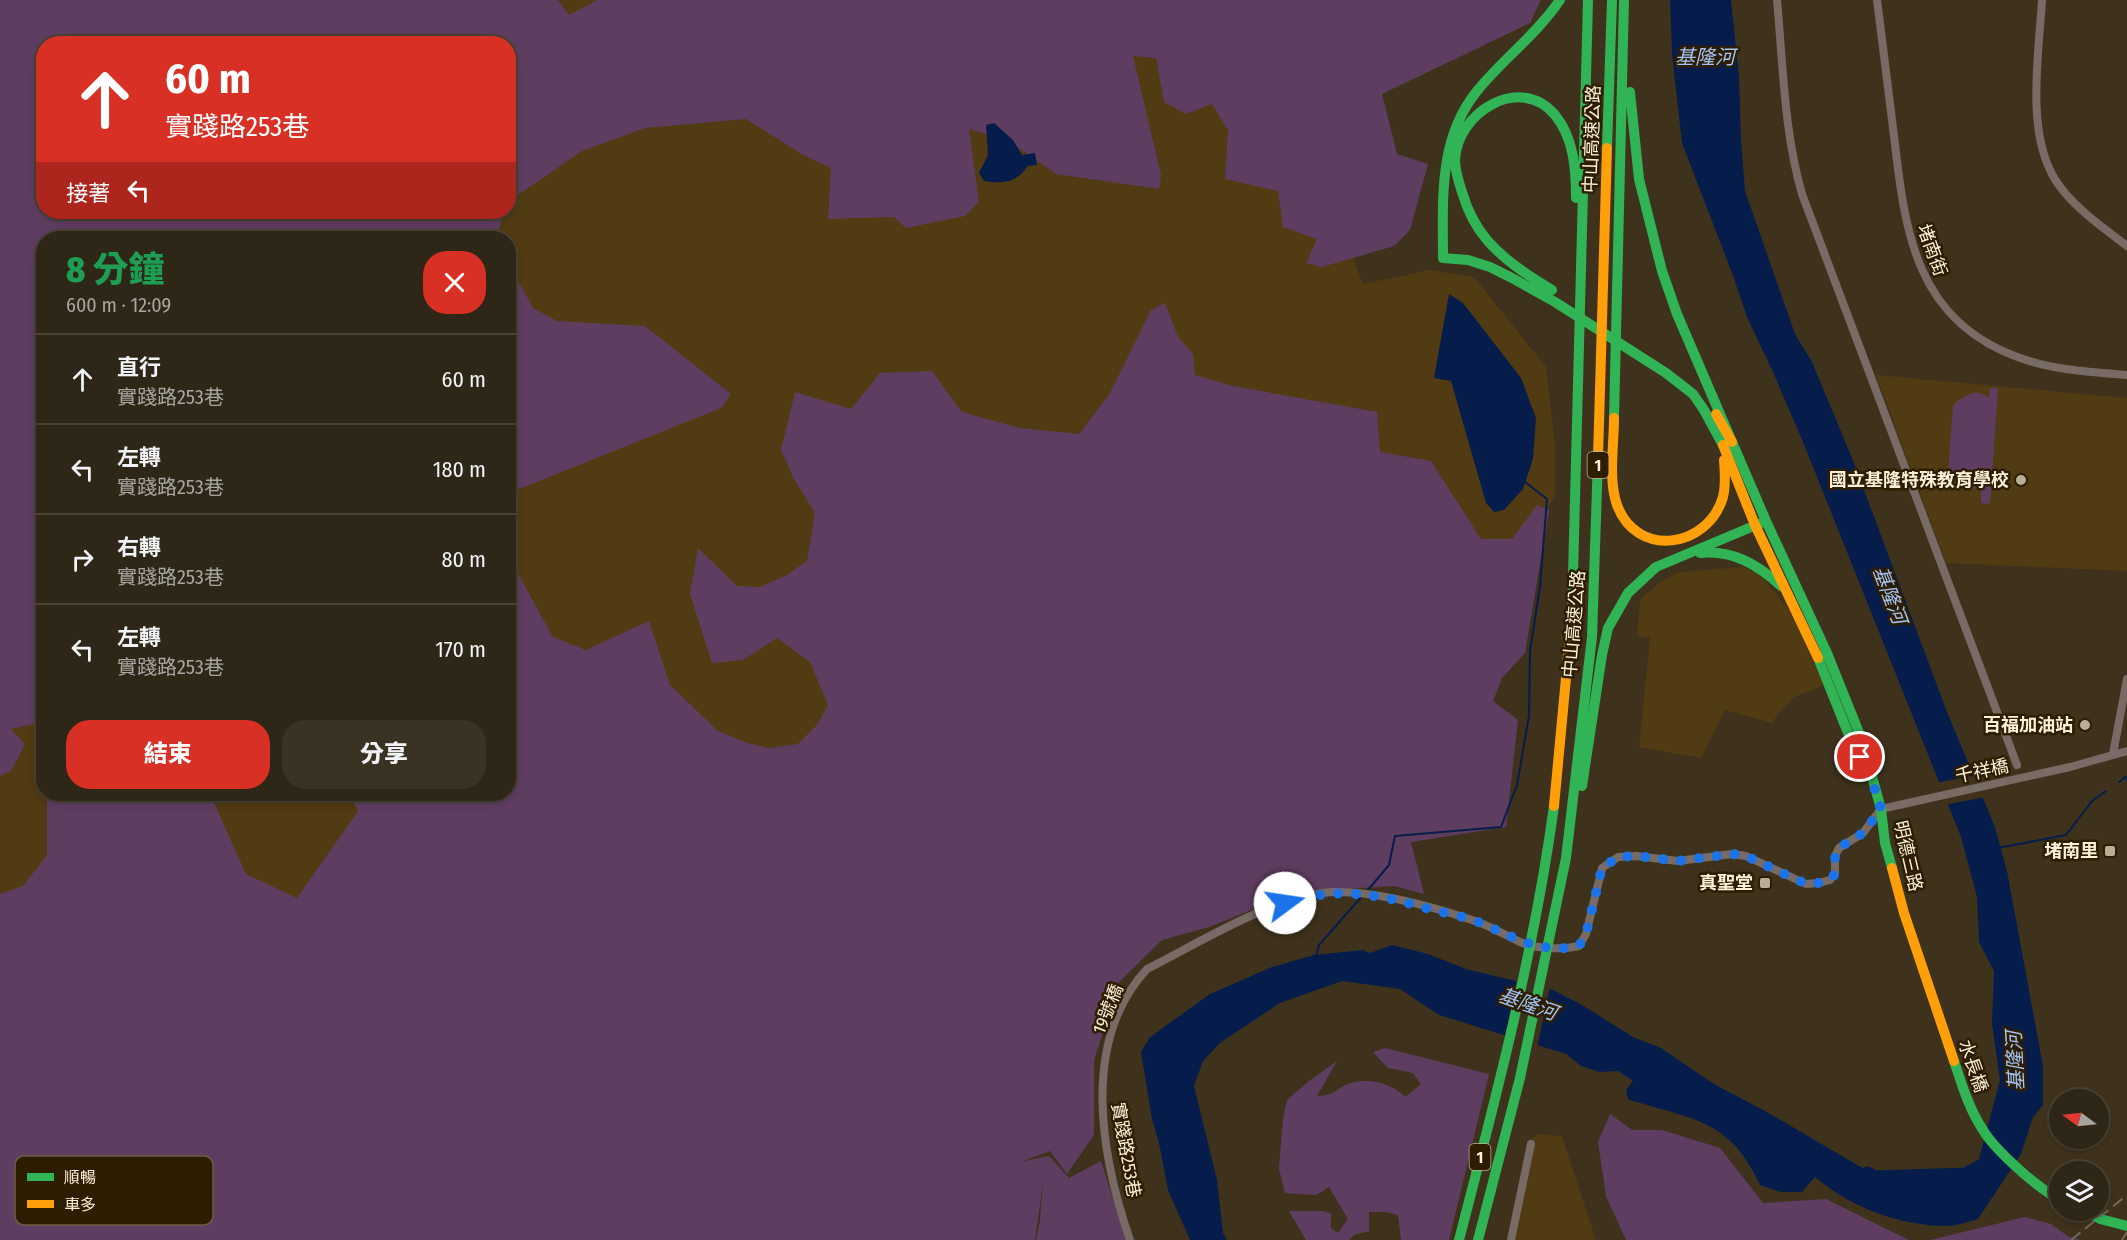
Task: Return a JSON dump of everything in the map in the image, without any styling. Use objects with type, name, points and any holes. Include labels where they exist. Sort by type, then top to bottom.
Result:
[{"type":"main road","points":[[1560,0],[1531,39],[1475,92],[1452,131],[1444,173],[1443,258],[1468,260],[1490,267],[1558,299],[1637,350],[1673,367],[1699,389],[1710,403],[1728,444],[1723,497],[1705,527],[1694,536],[1670,542],[1643,536],[1631,527],[1623,518],[1616,502],[1613,480],[1624,0]]},
{"type":"main road","name":"中山高速公路","points":[[1459,1240],[1502,1073],[1547,855],[1572,632],[1588,0]]},
{"type":"main road","name":"中山高速公路","points":[[1478,1240],[1520,1078],[1566,858],[1592,637],[1612,0]]},
{"type":"main road","points":[[1630,0],[1629,75],[1633,134],[1638,180],[1650,232],[1677,314],[1760,523],[1790,595],[1822,656]]},
{"type":"main road","points":[[1558,299],[1486,240],[1474,222],[1464,198],[1455,164],[1460,138],[1472,117],[1488,104],[1504,97],[1517,96],[1542,104],[1555,115],[1573,153],[1576,238],[1583,268]]},
{"type":"main road","points":[[1566,858],[1584,778],[1602,654],[1608,628],[1628,593],[1656,567],[1760,523]]},
{"type":"main road","points":[[1760,523],[1822,656]]},
{"type":"main road","points":[[1681,557],[1707,552],[1724,552],[1740,556],[1757,564],[1790,595]]},
{"type":"main road","name":"明德三路","points":[[1822,656],[1862,740],[1881,809],[1885,843],[1904,913]]},
{"type":"main road","name":"水長橋","points":[[1904,913],[1954,1063],[1973,1112],[1984,1132],[2018,1168],[2049,1193]]},
{"type":"main road","points":[[2108,1221],[2127,1226]]},
{"type":"street","points":[[1777,0],[1790,136],[1802,194],[2017,765]]},
{"type":"street","name":"堵南街","points":[[1877,0],[1907,230],[1917,262],[1931,290],[1964,327],[1996,348],[2053,368],[2127,375]]},
{"type":"street","points":[[2042,0],[2037,125],[2047,164],[2056,182],[2077,206],[2127,246]]},
{"type":"street","points":[[2113,754],[2127,679]]},
{"type":"street","name":"千祥橋","points":[[1881,809],[2070,767],[2127,751]]},
{"type":"street","name":"19號橋","points":[[1105,1064],[1117,1016],[1134,983],[1147,969],[1269,908],[1301,898],[1334,892],[1367,894],[1476,921],[1523,943],[1565,949],[1579,946],[1586,934],[1602,868],[1618,857],[1636,856],[1678,861],[1732,854],[1746,856],[1806,884],[1819,883],[1830,880],[1835,874],[1835,856],[1839,848],[1863,833],[1881,809]]},
{"type":"street","name":"實踐路253巷","points":[[1105,1064],[1101,1086],[1102,1121],[1111,1173],[1130,1240]]},
{"type":"street","points":[[1511,1240],[1531,1144]]},
{"type":"shaded area","points":[[0,0],[558,0],[569,15],[597,0],[1541,0],[1530,23],[1382,94],[1397,154],[1428,164],[1410,230],[1394,246],[1322,267],[1306,263],[1317,239],[1283,227],[1278,191],[1225,179],[1228,130],[1212,104],[1186,114],[1164,102],[1156,58],[1133,56],[1161,175],[1159,189],[1056,174],[1009,141],[969,129],[979,202],[965,216],[906,228],[894,217],[828,219],[831,168],[803,155],[746,119],[645,128],[582,151],[516,196],[516,36],[36,36],[36,219],[502,219],[498,231],[36,231],[36,724],[11,729],[25,744],[11,771],[0,776]]},
{"type":"shaded area","points":[[392,0],[1394,0],[1310,148],[1363,284],[1429,270],[1474,277],[1546,367],[1555,444],[1555,497],[1426,663],[785,804],[0,956],[0,644],[36,636],[36,801],[516,801],[516,231],[462,231],[457,219],[516,219],[516,36],[487,36]]},
{"type":"shaded area","points":[[516,277],[533,308],[557,321],[645,326],[731,394],[721,408],[516,490]]},
{"type":"shaded area","points":[[1165,303],[1178,337],[1193,354],[1195,375],[1233,386],[1377,412],[1380,452],[1431,461],[1481,539],[1512,539],[1537,505],[1549,510],[1525,653],[1502,678],[1493,701],[1518,720],[1506,827],[1411,842],[1424,894],[1394,886],[1296,892],[1209,927],[1162,940],[1118,983],[1094,1061],[1094,1135],[1067,1174],[1050,1151],[1020,1162],[1049,1156],[1069,1178],[1101,1161],[1126,1240],[1036,1240],[1043,1183],[1035,1240],[0,1240],[0,894],[23,886],[47,855],[47,801],[213,801],[246,874],[297,898],[358,811],[353,801],[516,801],[516,570],[553,637],[586,650],[649,621],[670,685],[718,731],[747,743],[769,748],[798,744],[817,725],[828,705],[810,662],[777,638],[743,660],[712,663],[690,594],[698,548],[737,586],[760,587],[787,575],[807,561],[815,513],[794,479],[781,450],[795,392],[851,409],[880,373],[932,371],[962,412],[1020,428],[1079,434],[1110,393],[1151,310]]},
{"type":"shaded area","name":"國立基隆特殊教育學校","points":[[1876,375],[2127,398],[2127,571],[1946,563]]},
{"type":"shaded area","points":[[1990,388],[1998,388],[1990,504],[1981,503],[1981,487],[1962,488],[1954,483],[1948,474],[1953,405],[1966,395],[1975,393],[1989,398]]},
{"type":"shaded area","points":[[1743,567],[1763,578],[1790,611],[1824,685],[1794,697],[1772,723],[1725,710],[1701,758],[1639,747],[1650,638],[1637,636],[1640,600],[1659,583],[1680,572]]},
{"type":"shaded area","points":[[1385,1048],[1489,1074],[1449,1240],[1401,1240],[1398,1215],[1369,1212],[1369,1231],[1354,1235],[1349,1240],[1306,1240],[1289,1211],[1331,1213],[1331,1228],[1338,1233],[1348,1219],[1329,1187],[1316,1195],[1285,1193],[1279,1169],[1287,1100],[1337,1061],[1317,1096],[1328,1095],[1355,1082],[1371,1081],[1393,1088],[1405,1097],[1421,1084],[1413,1073],[1388,1068],[1373,1052]]},
{"type":"shaded area","points":[[1610,1114],[1632,1130],[1662,1130],[1720,1148],[1763,1203],[1826,1199],[1909,1240],[1626,1240],[1606,1196],[1598,1142]]},
{"type":"shaded area","points":[[1538,1134],[1562,1136],[1596,1240],[1510,1240],[1527,1143]]},
{"type":"shaded area","points":[[2025,1217],[2051,1224],[2069,1237],[2080,1240],[1930,1240]]},
{"type":"water","name":"基隆河","points":[[1670,0],[1731,0],[1739,76],[1745,191],[1795,334],[1812,362],[1852,458],[1947,712],[1995,827],[2007,871],[2043,1066],[2043,1105],[2033,1117],[2021,1154],[1978,1219],[1950,1226],[1910,1222],[1860,1206],[1844,1198],[1815,1177],[1802,1192],[1781,1192],[1760,1185],[1748,1163],[1721,1133],[1706,1124],[1628,1099],[1626,1090],[1633,1081],[1618,1071],[1599,1072],[1581,1066],[1566,1054],[1439,1015],[1400,989],[1342,981],[1280,1003],[1220,1043],[1203,1061],[1194,1086],[1217,1180],[1223,1233],[1227,1240],[1190,1240],[1168,1190],[1152,1119],[1141,1052],[1150,1037],[1210,994],[1272,967],[1314,955],[1363,950],[1370,953],[1392,945],[1428,954],[1466,969],[1553,990],[1633,1037],[1661,1048],[1714,1084],[1876,1176],[1942,1181],[1979,1159],[2000,1080],[1992,1024],[1994,971],[1979,942],[1977,897],[1961,837],[1803,442],[1747,317],[1682,143],[1672,55]]},
{"type":"water","points":[[994,123],[1013,140],[1022,155],[1035,153],[1037,165],[1028,166],[1019,176],[1009,181],[984,181],[979,173],[988,155],[986,125]]},
{"type":"water","points":[[1449,294],[1463,303],[1521,378],[1536,418],[1533,459],[1523,489],[1504,510],[1494,512],[1486,503],[1451,381],[1434,378]]},
{"type":"pier","points":[[1977,775],[1986,797],[1944,805],[1935,783]]},
{"type":"pier","points":[[1517,978],[1550,987],[1537,1048],[1505,1037]]},
{"type":"waterway","points":[[1367,891],[1389,865],[1395,836],[1501,827],[1517,785],[1529,716],[1530,651],[1540,586],[1547,499],[1525,482]]},
{"type":"waterway","points":[[2119,782],[2125,777],[2127,780]]},
{"type":"waterway","points":[[1998,848],[2066,835],[2092,801],[2106,791]]},
{"type":"waterway","points":[[1316,956],[1319,945],[1363,895]]},
{"type":"waterway","name":"基隆河","points":[[1867,1174],[1875,1178],[1967,1175],[1970,1172]]},
{"type":"railway","points":[[2071,1240],[2127,1195]]},
{"type":"railway","points":[[2122,1240],[2127,1232]]},
{"type":"traffic: fast","points":[[1560,0],[1541,24],[1477,91],[1455,129],[1449,150],[1443,192],[1443,258],[1468,260],[1490,267],[1512,278],[1555,302],[1666,373],[1693,394],[1723,445]]},
{"type":"traffic: fast","points":[[1572,614],[1588,0]]},
{"type":"traffic: fast","points":[[1607,148],[1612,0]]},
{"type":"traffic: fast","points":[[1614,418],[1624,0]]},
{"type":"traffic: fast","points":[[1630,92],[1639,179],[1662,271],[1677,314],[1766,521],[1827,653]]},
{"type":"traffic: fast","points":[[1552,290],[1526,274],[1494,248],[1472,217],[1455,165],[1458,144],[1466,128],[1478,114],[1492,104],[1508,98],[1525,98],[1541,103],[1555,115],[1570,144],[1576,198]]},
{"type":"traffic: fast","points":[[1478,1240],[1520,1078],[1566,858],[1592,637],[1598,458]]},
{"type":"traffic: fast","points":[[1582,786],[1608,628],[1628,593],[1656,567],[1761,523]]},
{"type":"traffic: fast","points":[[1700,553],[1723,554],[1744,560],[1763,571],[1781,586]]},
{"type":"traffic: fast","points":[[1869,771],[1852,743],[1818,658],[1827,653],[1862,740],[1881,809],[1885,843],[1892,868]]},
{"type":"traffic: fast","points":[[1459,1240],[1525,970],[1554,806]]},
{"type":"traffic: fast","points":[[1954,1061],[1970,1105],[1989,1138],[2007,1158],[2049,1192]]},
{"type":"traffic: fast","points":[[2108,1221],[2127,1226]]},
{"type":"traffic: slow","points":[[1598,458],[1607,148]]},
{"type":"traffic: slow","points":[[1716,414],[1732,442]]},
{"type":"traffic: slow","points":[[1614,418],[1612,473],[1617,505],[1627,522],[1640,534],[1655,540],[1672,540],[1688,536],[1703,527],[1715,514],[1724,492],[1724,460]]},
{"type":"traffic: slow","points":[[1723,445],[1755,525],[1818,658]]},
{"type":"traffic: slow","points":[[1554,806],[1572,614]]},
{"type":"traffic: slow","points":[[1892,868],[1904,913],[1954,1061]]},
{"type":"place","name":"國立基隆特殊教育學校","points":[[2021,480]]},
{"type":"place","name":"百福加油站","points":[[2085,725]]},
{"type":"place","name":"堵南里","points":[[2110,851]]},
{"type":"place","name":"真聖堂","points":[[1765,883]]},
{"type":"route","points":[[1285,903],[1334,892],[1363,894],[1389,898],[1476,921],[1523,943],[1565,949],[1579,946],[1586,934],[1602,868],[1618,857],[1636,856],[1678,861],[1732,854],[1746,856],[1806,884],[1830,880],[1835,874],[1835,856],[1839,848],[1863,833],[1881,809],[1869,771],[1860,757]]}]
